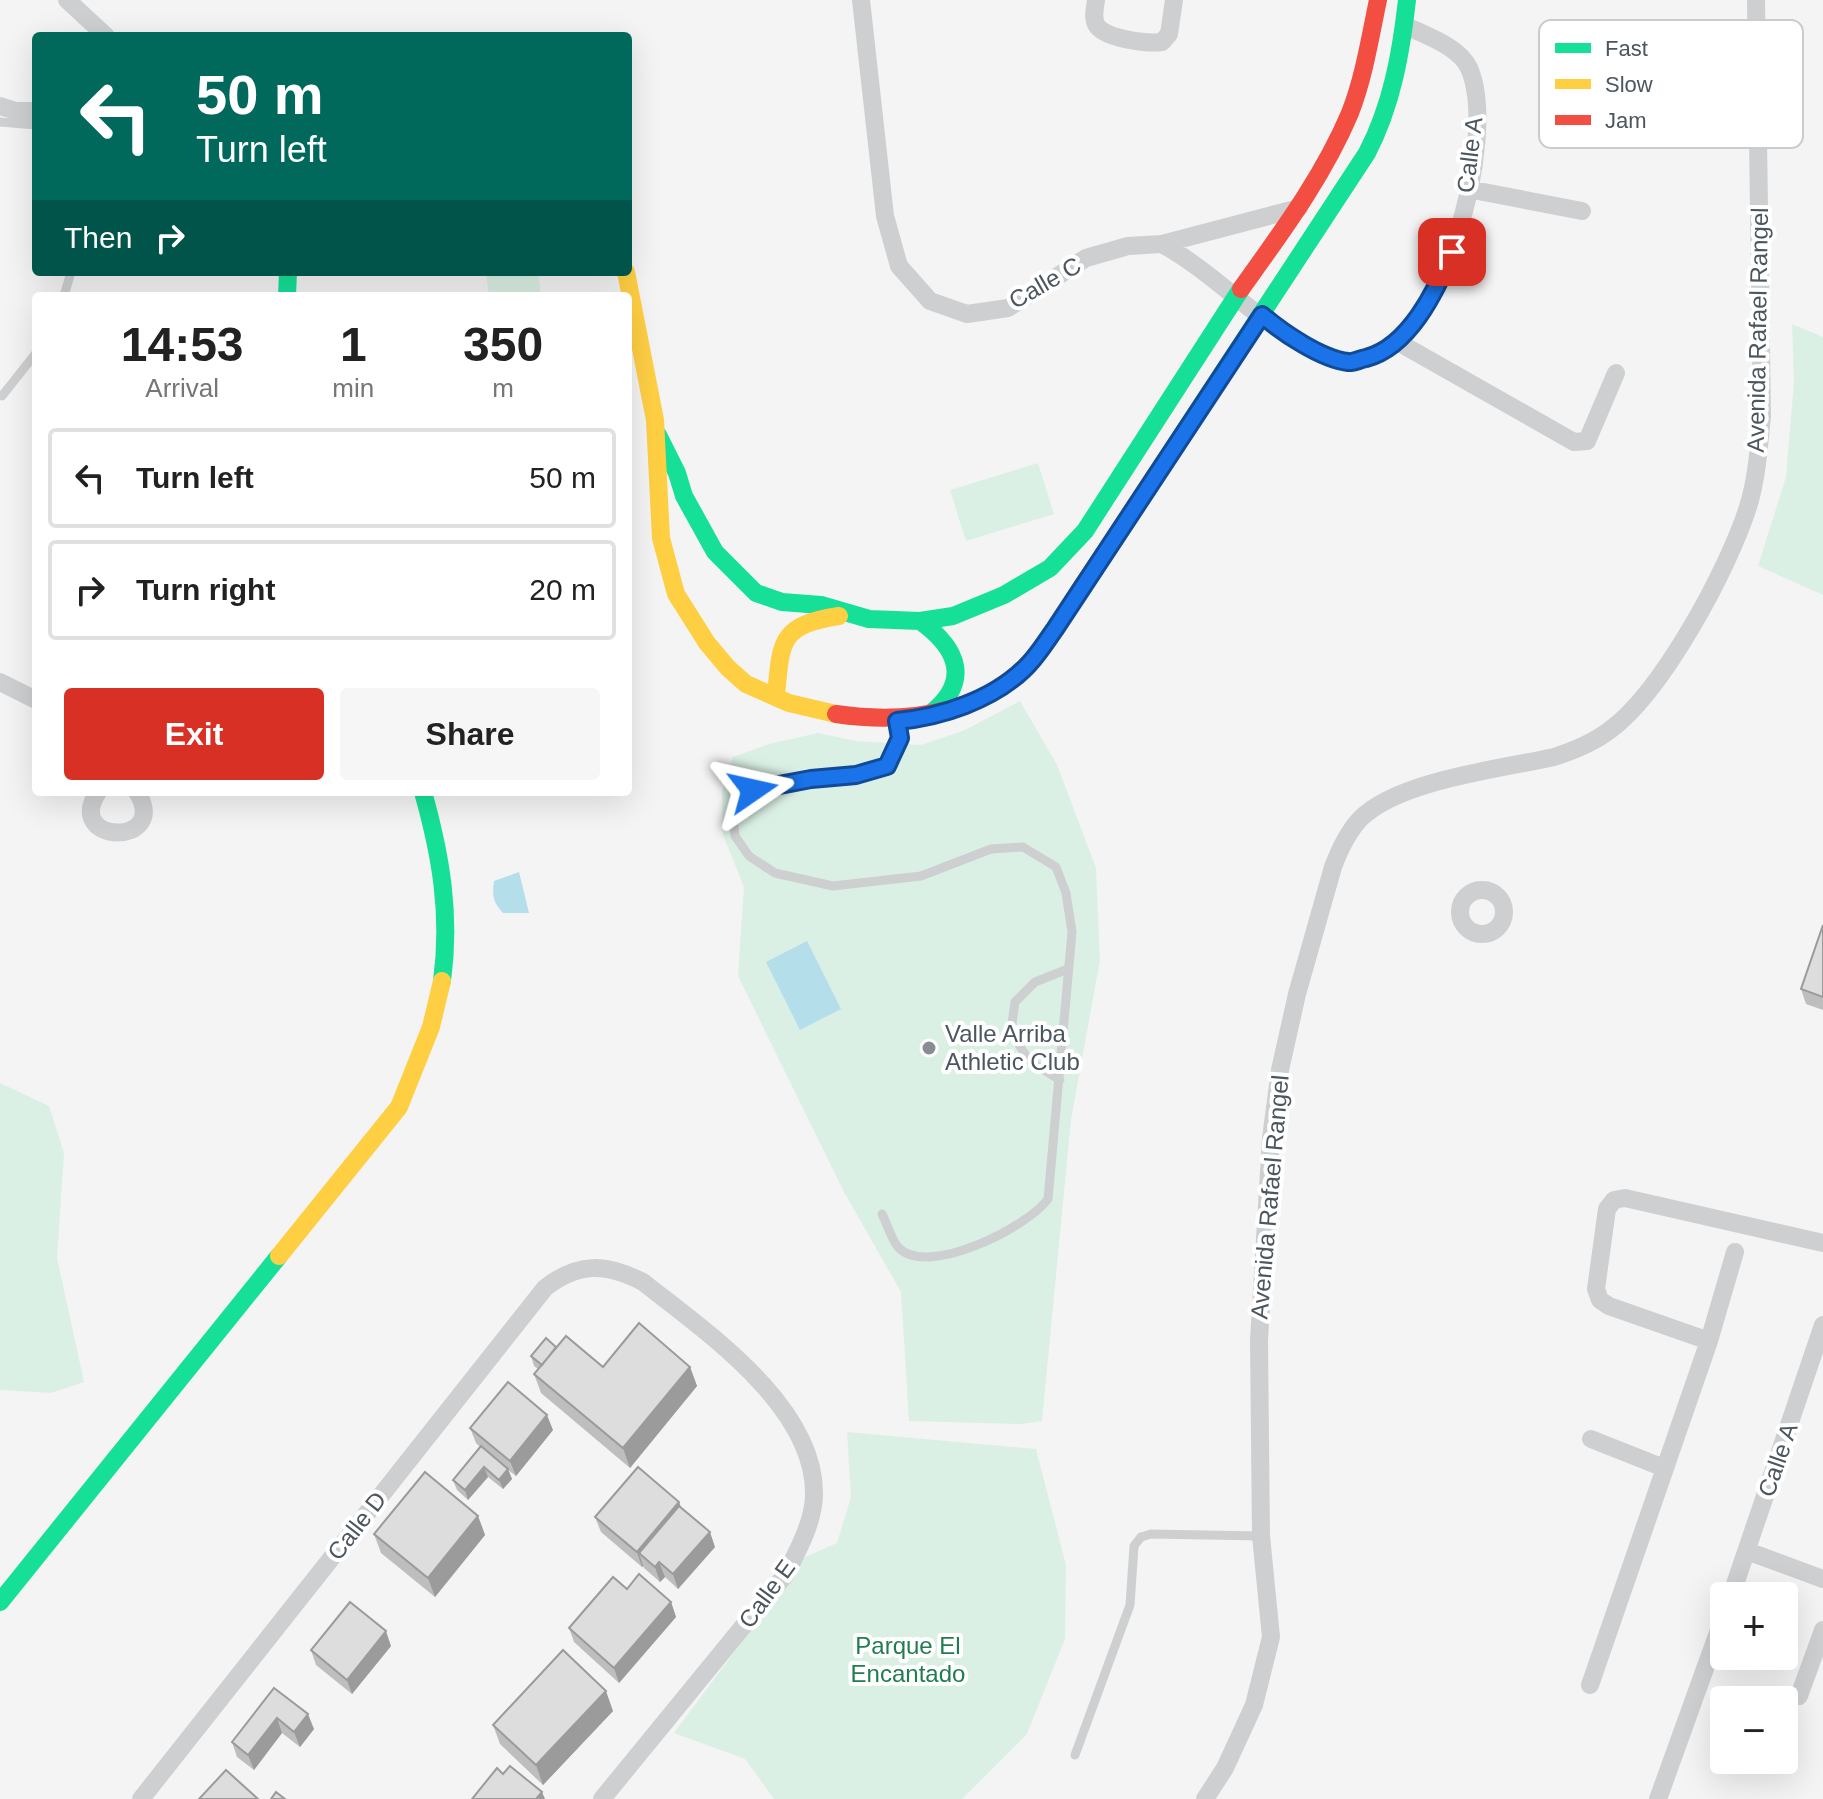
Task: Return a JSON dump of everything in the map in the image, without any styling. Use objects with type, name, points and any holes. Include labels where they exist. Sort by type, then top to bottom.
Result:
[{"type":"street","points":[[67,0],[102,32]]},
{"type":"street","name":"Calle C","points":[[861,0],[885,216],[899,266],[930,301],[967,314],[1008,308],[1086,258],[1128,246],[1162,244],[1299,208]]},
{"type":"street","points":[[1096,0],[1094,19],[1097,26],[1146,44],[1162,42],[1169,34],[1174,0]]},
{"type":"street","points":[[776,696],[783,648],[795,626],[822,618],[851,616],[894,622],[953,616],[1004,595],[1050,568],[1068,551],[1085,531],[1236,296],[1299,208],[1328,157],[1350,112],[1366,60],[1378,0]]},
{"type":"street","points":[[632,294],[656,431],[655,465],[664,553],[676,595],[706,640],[744,683],[797,705],[844,715],[897,721],[955,709],[1004,684],[1024,670],[1040,650],[1340,198],[1379,128],[1395,76],[1407,0]]},
{"type":"street","name":"Avenida Rafael Rangel","points":[[1756,0],[1756,20]]},
{"type":"street","name":"Calle A","points":[[1262,315],[1288,337],[1348,362],[1382,354],[1409,328],[1440,282],[1452,252],[1468,189],[1478,123],[1475,88],[1468,65],[1453,50],[1404,25]]},
{"type":"street","points":[[0,106],[16,111],[32,111]]},
{"type":"street","name":"Avenida Rafael Rangel","points":[[1205,1799],[1225,1768],[1254,1705],[1271,1637],[1261,1536],[1259,1340],[1271,1138],[1280,1070],[1297,994],[1339,852],[1360,819],[1388,800],[1421,787],[1554,757],[1575,750],[1610,730],[1634,708],[1667,664],[1719,577],[1748,506],[1758,456],[1763,373],[1759,148]]},
{"type":"street","points":[[1468,189],[1582,211]]},
{"type":"street","points":[[1162,244],[1186,257],[1262,315]]},
{"type":"street","points":[[1396,341],[1574,442],[1587,441],[1616,373]]},
{"type":"street","points":[[656,431],[677,473],[684,496],[715,552],[756,593],[782,602],[821,605],[851,616]]},
{"type":"street","points":[[920,621],[941,636],[950,649],[954,663],[951,694],[927,716]]},
{"type":"street","points":[[0,682],[32,698]]},
{"type":"street","points":[[96,796],[92,803],[93,819],[103,830],[118,834],[133,829],[142,816],[140,796]]},
{"type":"street","points":[[0,1602],[399,1107],[428,1040],[440,998],[446,953],[444,868],[424,796]]},
{"type":"street","points":[[1709,1341],[1609,1306],[1600,1300],[1596,1289],[1603,1236],[1607,1209],[1614,1200],[1625,1198],[1823,1243]]},
{"type":"street","points":[[1590,1685],[1709,1341],[1735,1252]]},
{"type":"street","name":"Calle D","points":[[141,1799],[545,1288],[563,1273],[584,1268]]},
{"type":"street","name":"Calle E","points":[[584,1268],[625,1272],[643,1282],[748,1370],[770,1393],[806,1448],[813,1472],[814,1497],[802,1540],[786,1574],[602,1799]]},
{"type":"street","name":"Calle A","points":[[1736,1582],[1823,1325]]},
{"type":"street","points":[[1591,1439],[1664,1468]]},
{"type":"street","points":[[1747,1551],[1823,1579]]},
{"type":"street","points":[[1799,1696],[1823,1630]]},
{"type":"street","points":[[1658,1799],[1710,1655]]},
{"type":"lane","points":[[0,122],[32,125]]},
{"type":"lane","points":[[2,396],[32,358]]},
{"type":"lane","points":[[882,1214],[898,1247],[913,1256],[934,1256],[959,1253],[1026,1220],[1041,1209],[1048,1199],[1072,932],[1066,893],[1056,867],[1023,847],[991,849],[921,876],[833,886],[775,873],[749,856],[735,836],[732,808],[753,790],[811,779],[856,775],[887,766],[900,738],[897,721]]},
{"type":"lane","points":[[1060,1080],[1029,1061],[1011,1031],[1015,1002],[1035,982],[1068,969]]},
{"type":"lane","points":[[1075,1755],[1130,1605],[1134,1546],[1141,1537],[1151,1534],[1261,1536]]},
{"type":"green space","points":[[486,276],[538,276],[540,292],[488,292]]},
{"type":"green space","points":[[1792,324],[1823,337],[1823,595],[1758,566],[1786,477],[1794,381]]},
{"type":"green space","points":[[1038,463],[1054,514],[966,541],[950,490]]},
{"type":"green space","name":"Valle Arriba Athletic Club","points":[[1020,701],[1057,765],[1096,868],[1100,960],[1071,1120],[1042,1421],[1021,1424],[909,1421],[901,1292],[844,1192],[738,976],[744,887],[723,835],[722,792],[733,757],[769,744],[818,733],[856,741],[921,745],[965,730]]},
{"type":"green space","points":[[0,1083],[49,1106],[64,1153],[57,1258],[84,1382],[51,1393],[0,1390]]},
{"type":"green space","name":"Parque El Encantado","points":[[847,1432],[1036,1449],[1066,1565],[1065,1639],[1027,1734],[962,1799],[774,1799],[745,1759],[674,1733],[805,1557],[837,1543],[851,1497]]},
{"type":"water","points":[[519,872],[529,913],[503,913],[494,898],[494,881]]},
{"type":"water","points":[[807,941],[841,1009],[800,1030],[766,962]]},
{"type":"building","points":[[1823,925],[1823,997],[1801,989]]},
{"type":"building","points":[[639,1323],[690,1367],[623,1448],[534,1374],[566,1336],[603,1367]]},
{"type":"building","points":[[546,1338],[556,1347],[542,1365],[531,1356]]},
{"type":"building","points":[[508,1382],[547,1415],[510,1461],[470,1428]]},
{"type":"building","points":[[481,1446],[508,1469],[499,1480],[484,1467],[465,1490],[453,1480]]},
{"type":"building","points":[[638,1467],[679,1502],[637,1552],[595,1517]]},
{"type":"building","points":[[425,1472],[478,1516],[428,1578],[374,1534]]},
{"type":"building","points":[[679,1506],[710,1532],[673,1574],[659,1562],[655,1567],[639,1553]]},
{"type":"building","points":[[639,1574],[671,1602],[614,1668],[569,1628],[613,1577],[627,1589]]},
{"type":"building","points":[[350,1602],[386,1631],[347,1680],[311,1650]]},
{"type":"building","points":[[563,1650],[606,1691],[536,1765],[493,1725]]},
{"type":"building","points":[[274,1688],[308,1714],[294,1732],[277,1718],[248,1755],[232,1742]]},
{"type":"building","points":[[510,1766],[542,1792],[536,1799],[472,1799],[497,1768],[503,1774]]},
{"type":"building","points":[[226,1770],[258,1799],[199,1799]]},
{"type":"building","points":[[276,1792],[285,1799],[271,1799]]},
{"type":"traffic: fast","points":[[1155,476],[1367,153],[1383,116],[1394,78],[1407,0]]},
{"type":"traffic: fast","points":[[287,292],[288,276]]},
{"type":"traffic: fast","points":[[658,435],[677,473],[684,496],[715,552],[756,593],[782,602],[821,605],[869,619],[920,621],[953,616],[1004,595],[1050,568],[1085,531],[1241,289]]},
{"type":"traffic: fast","points":[[920,621],[944,643],[955,666],[951,690],[930,714]]},
{"type":"traffic: fast","points":[[424,796],[443,886],[445,957],[442,981]]},
{"type":"traffic: fast","points":[[0,1602],[279,1256]]},
{"type":"traffic: slow","points":[[627,276],[630,292]]},
{"type":"traffic: slow","points":[[632,303],[655,420],[661,538],[676,594],[707,643],[746,684],[789,703],[836,714]]},
{"type":"traffic: slow","points":[[776,696],[782,649],[787,639],[805,625],[839,616]]},
{"type":"traffic: slow","points":[[279,1256],[399,1107],[431,1027],[442,981]]},
{"type":"traffic: jam","points":[[1241,289],[1300,204],[1339,137],[1359,86],[1378,0]]},
{"type":"traffic: jam","points":[[836,714],[864,717],[921,715],[948,710],[999,688],[1021,671],[1041,649],[1155,476]]},
{"type":"place","name":"Valle Arriba Athletic Club","points":[[929,1048]]},
{"type":"route","points":[[753,790],[811,779],[856,775],[887,766],[900,738],[897,721],[955,709],[1024,670],[1055,629],[1262,315],[1288,337],[1348,362],[1382,354],[1409,328],[1440,282],[1452,252]]}]
